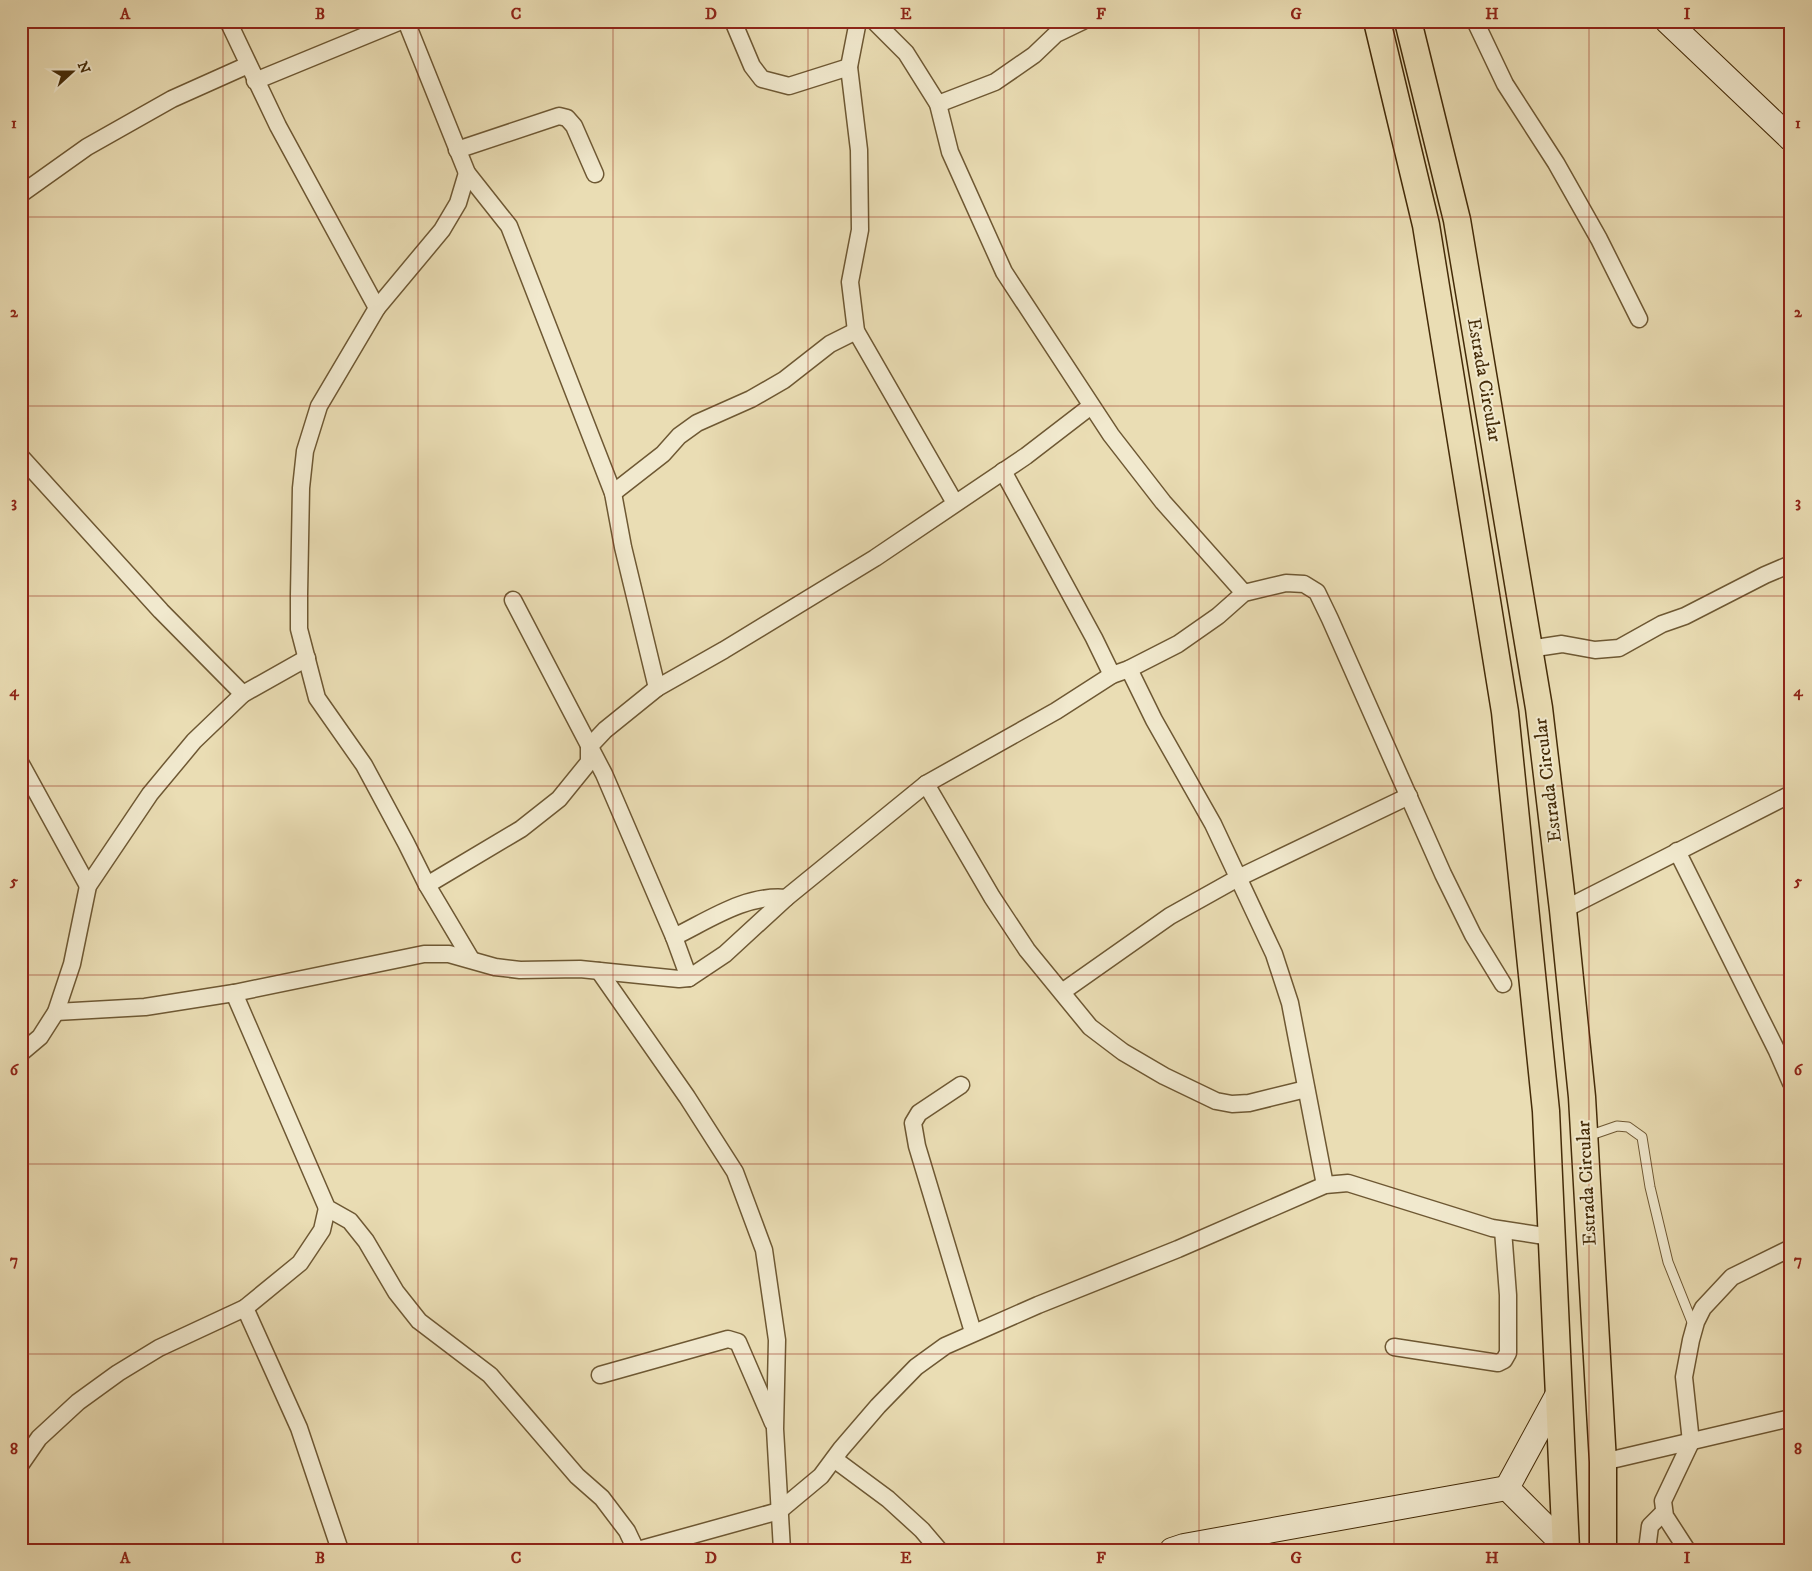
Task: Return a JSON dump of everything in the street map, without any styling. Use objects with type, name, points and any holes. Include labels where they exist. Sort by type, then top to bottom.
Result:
[{"type":"main road","name":"Estrada Circular","points":[[1377,21],[1426,225],[1505,712],[1546,1111],[1566,1548]]},
{"type":"main road","name":"Estrada Circular","points":[[1408,21],[1457,220],[1539,708],[1563,910],[1582,1097],[1603,1462],[1603,1550]]},
{"type":"street","points":[[228,21],[278,126],[377,308]]},
{"type":"street","points":[[256,81],[401,21]]},
{"type":"street","points":[[406,21],[467,173],[508,226],[613,493],[623,547],[657,688]]},
{"type":"street","points":[[733,21],[752,66],[762,79],[789,86],[849,67]]},
{"type":"street","points":[[858,21],[849,67],[858,150],[860,230],[850,282],[856,331],[955,503]]},
{"type":"street","points":[[874,21],[906,53],[938,104],[950,152],[1004,272],[1111,434],[1163,502],[1244,592]]},
{"type":"street","points":[[938,104],[995,82],[1034,55],[1056,34],[1082,21]]},
{"type":"street","points":[[1475,21],[1505,84],[1556,163],[1599,239],[1639,319]]},
{"type":"street","points":[[1667,21],[1791,139]]},
{"type":"street","points":[[21,194],[87,147],[172,99],[248,65]]},
{"type":"street","points":[[457,150],[559,116],[567,118],[574,126],[595,174]]},
{"type":"street","points":[[467,173],[458,203],[442,230],[377,308],[319,406],[305,451],[300,488],[299,629],[318,698],[364,765],[406,843],[426,885],[471,959]]},
{"type":"street","points":[[613,493],[663,454],[678,436],[697,423],[751,399],[784,380],[830,344],[856,331]]},
{"type":"street","points":[[426,885],[521,829],[559,799],[589,762],[589,747],[605,730],[657,688],[748,636],[875,558],[1004,471],[1091,406]]},
{"type":"street","points":[[21,457],[161,610],[243,694]]},
{"type":"street","points":[[1004,471],[1112,675]]},
{"type":"street","points":[[1529,649],[1562,644],[1595,650],[1619,648],[1662,624],[1685,616],[1765,575],[1791,564]]},
{"type":"street","points":[[56,1012],[146,1007],[234,993],[424,954],[449,954],[495,967],[520,970],[580,969],[679,979],[689,978],[725,954],[786,898],[926,784],[1056,711],[1112,675],[1129,669],[1178,644],[1218,616],[1244,592],[1286,583],[1304,584],[1317,592],[1460,909],[1473,935],[1503,984]]},
{"type":"street","points":[[513,600],[604,774],[674,937],[689,978]]},
{"type":"street","points":[[21,1053],[40,1038],[56,1012],[72,964],[88,886],[150,794],[194,742],[243,694],[307,658]]},
{"type":"street","points":[[1129,669],[1154,720],[1212,824],[1274,954],[1290,1003],[1325,1185]]},
{"type":"street","points":[[21,764],[88,886]]},
{"type":"street","points":[[926,784],[992,898],[1027,950],[1090,1027],[1122,1052],[1164,1076],[1216,1101],[1232,1104],[1249,1103],[1306,1089]]},
{"type":"street","points":[[1563,910],[1791,794]]},
{"type":"street","points":[[1062,992],[1170,916],[1238,878],[1409,796]]},
{"type":"street","points":[[1677,851],[1791,1083]]},
{"type":"street","points":[[674,937],[745,902],[772,897],[786,898]]},
{"type":"street","points":[[599,971],[687,1097],[735,1172],[764,1250],[777,1340],[776,1429],[782,1550]]},
{"type":"street","points":[[21,1464],[38,1438],[78,1402],[118,1373],[159,1348],[245,1308],[300,1263],[322,1230],[327,1208],[234,993]]},
{"type":"street","points":[[961,1085],[919,1113],[913,1122],[917,1146],[973,1332]]},
{"type":"street","points":[[327,1208],[350,1221],[366,1241],[396,1292],[419,1321],[490,1375],[577,1476],[602,1498],[627,1531],[637,1550],[779,1511],[821,1476],[878,1406],[916,1367],[945,1346],[973,1332],[1169,1252],[1325,1185],[1348,1183],[1483,1225],[1551,1237]]},
{"type":"street","points":[[1394,1347],[1498,1363],[1504,1360],[1508,1353],[1509,1334],[1504,1230]]},
{"type":"street","points":[[1687,1550],[1665,1516],[1663,1501],[1691,1442],[1684,1377],[1694,1328],[1703,1308],[1732,1277],[1791,1248]]},
{"type":"street","points":[[245,1308],[299,1428],[340,1550]]},
{"type":"street","points":[[600,1375],[728,1338],[738,1342],[776,1429]]},
{"type":"street","points":[[1507,1488],[1558,1394]]},
{"type":"street","points":[[1603,1462],[1791,1418]]},
{"type":"street","points":[[834,1459],[888,1499],[922,1530],[939,1550]]},
{"type":"street","points":[[1507,1488],[1566,1548]]},
{"type":"street","points":[[1172,1550],[1184,1546],[1507,1488]]},
{"type":"street","points":[[1648,1550],[1650,1526],[1664,1512]]},
{"type":"lane","points":[[1584,1137],[1617,1126],[1628,1128],[1642,1137],[1650,1187],[1668,1262],[1694,1328]]}]
